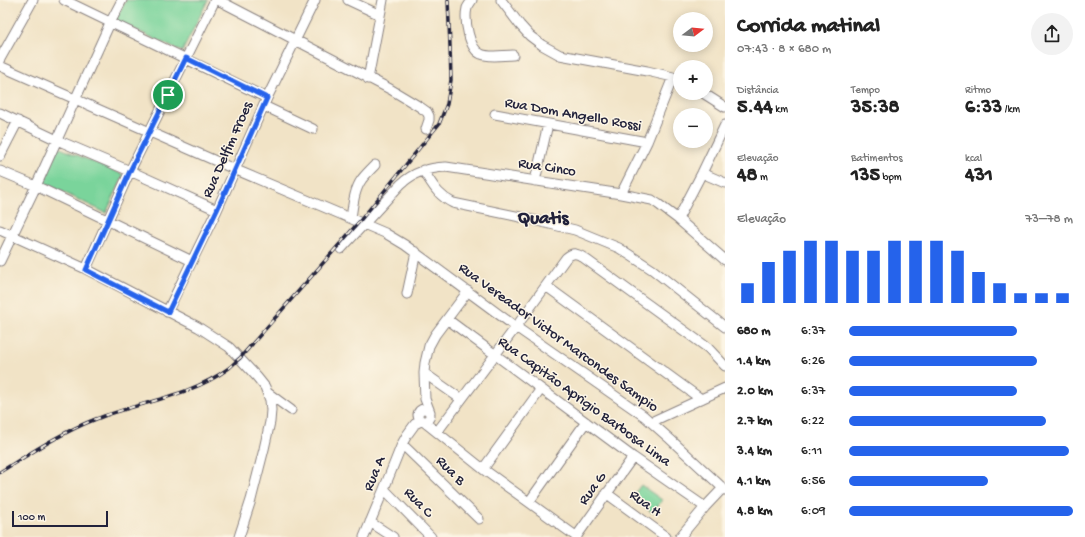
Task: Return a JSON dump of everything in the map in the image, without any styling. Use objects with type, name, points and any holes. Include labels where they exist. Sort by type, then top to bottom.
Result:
[{"type":"street","points":[[0,59],[33,0]]},
{"type":"street","points":[[64,0],[186,58],[313,129]]},
{"type":"street","points":[[0,261],[122,0]]},
{"type":"street","points":[[86,270],[130,171],[216,0],[409,100],[427,112],[429,120],[426,129]]},
{"type":"street","name":"Rua Delfim Froes","points":[[168,312],[217,210],[265,102],[315,0]]},
{"type":"street","points":[[348,0],[380,15]]},
{"type":"street","points":[[368,78],[382,0]]},
{"type":"street","points":[[472,0],[466,17],[469,33],[476,51],[482,55],[490,56],[513,54]]},
{"type":"street","points":[[501,0],[530,36],[542,46],[560,55],[673,78]]},
{"type":"street","name":"Rua Vereador Victor Marcondes Sampio","points":[[0,66],[234,169],[385,233],[416,252],[516,326],[652,422],[724,489]]},
{"type":"street","points":[[621,194],[673,87]]},
{"type":"street","points":[[713,99],[725,107]]},
{"type":"street","points":[[0,113],[57,140],[217,210]]},
{"type":"street","name":"Rua Dom Angello Rossi","points":[[495,114],[647,142]]},
{"type":"street","points":[[0,156],[18,121]]},
{"type":"street","points":[[535,181],[548,124]]},
{"type":"street","points":[[678,219],[702,174],[725,125]]},
{"type":"street","points":[[351,218],[355,193],[358,185],[375,165]]},
{"type":"street","name":"Rua Cinco","points":[[341,248],[401,184],[413,174],[432,168],[446,167],[652,200],[678,219],[725,260]]},
{"type":"street","points":[[423,170],[443,198],[453,203],[575,230],[619,248],[653,270],[725,327]]},
{"type":"street","points":[[0,171],[36,186],[192,261]]},
{"type":"street","points":[[702,174],[725,183]]},
{"type":"street","points":[[0,230],[86,270],[198,327],[229,347],[257,377],[268,393],[271,410],[270,422],[251,500],[239,537]]},
{"type":"street","points":[[407,294],[416,252]]},
{"type":"street","points":[[436,431],[572,253],[579,254],[708,348],[725,366]]},
{"type":"street","points":[[546,286],[701,399]]},
{"type":"street","points":[[461,399],[424,373],[429,346],[435,335],[468,291]]},
{"type":"street","name":"Rua Capitão Aprigio Barbosa Lima","points":[[447,319],[633,457],[705,507]]},
{"type":"street","name":"Rua A","points":[[364,537],[406,435],[423,417],[425,398],[424,373]]},
{"type":"street","points":[[652,422],[725,388]]},
{"type":"street","points":[[483,469],[541,389]]},
{"type":"street","points":[[268,393],[291,410]]},
{"type":"street","points":[[423,417],[436,431],[483,469],[576,537]]},
{"type":"street","points":[[530,502],[586,422]]},
{"type":"street","name":"Rua B","points":[[402,444],[479,519]]},
{"type":"street","name":"Rua G","points":[[576,537],[633,457]]},
{"type":"street","name":"Rua C","points":[[384,489],[431,537]]},
{"type":"street","points":[[680,537],[705,507],[724,489]]},
{"type":"street","name":"Rua H","points":[[606,493],[666,537]]},
{"type":"street","points":[[370,522],[393,537]]},
{"type":"green space","points":[[126,0],[208,0],[182,52],[115,20]]},
{"type":"green space","points":[[58,147],[124,175],[106,213],[44,183]]},
{"type":"green space","points":[[641,485],[662,500],[653,513],[632,497]]},
{"type":"railway","points":[[0,472],[47,443],[83,424],[112,413],[164,398],[198,386],[214,378],[229,368],[240,358],[359,222],[439,124],[447,104],[451,80],[448,0]]},
{"type":"district","name":"Quatis","points":[[543,219]]},
{"type":"route","points":[[186,58],[267,98],[217,210],[168,312],[86,270],[130,171],[168,95],[186,58]]}]
